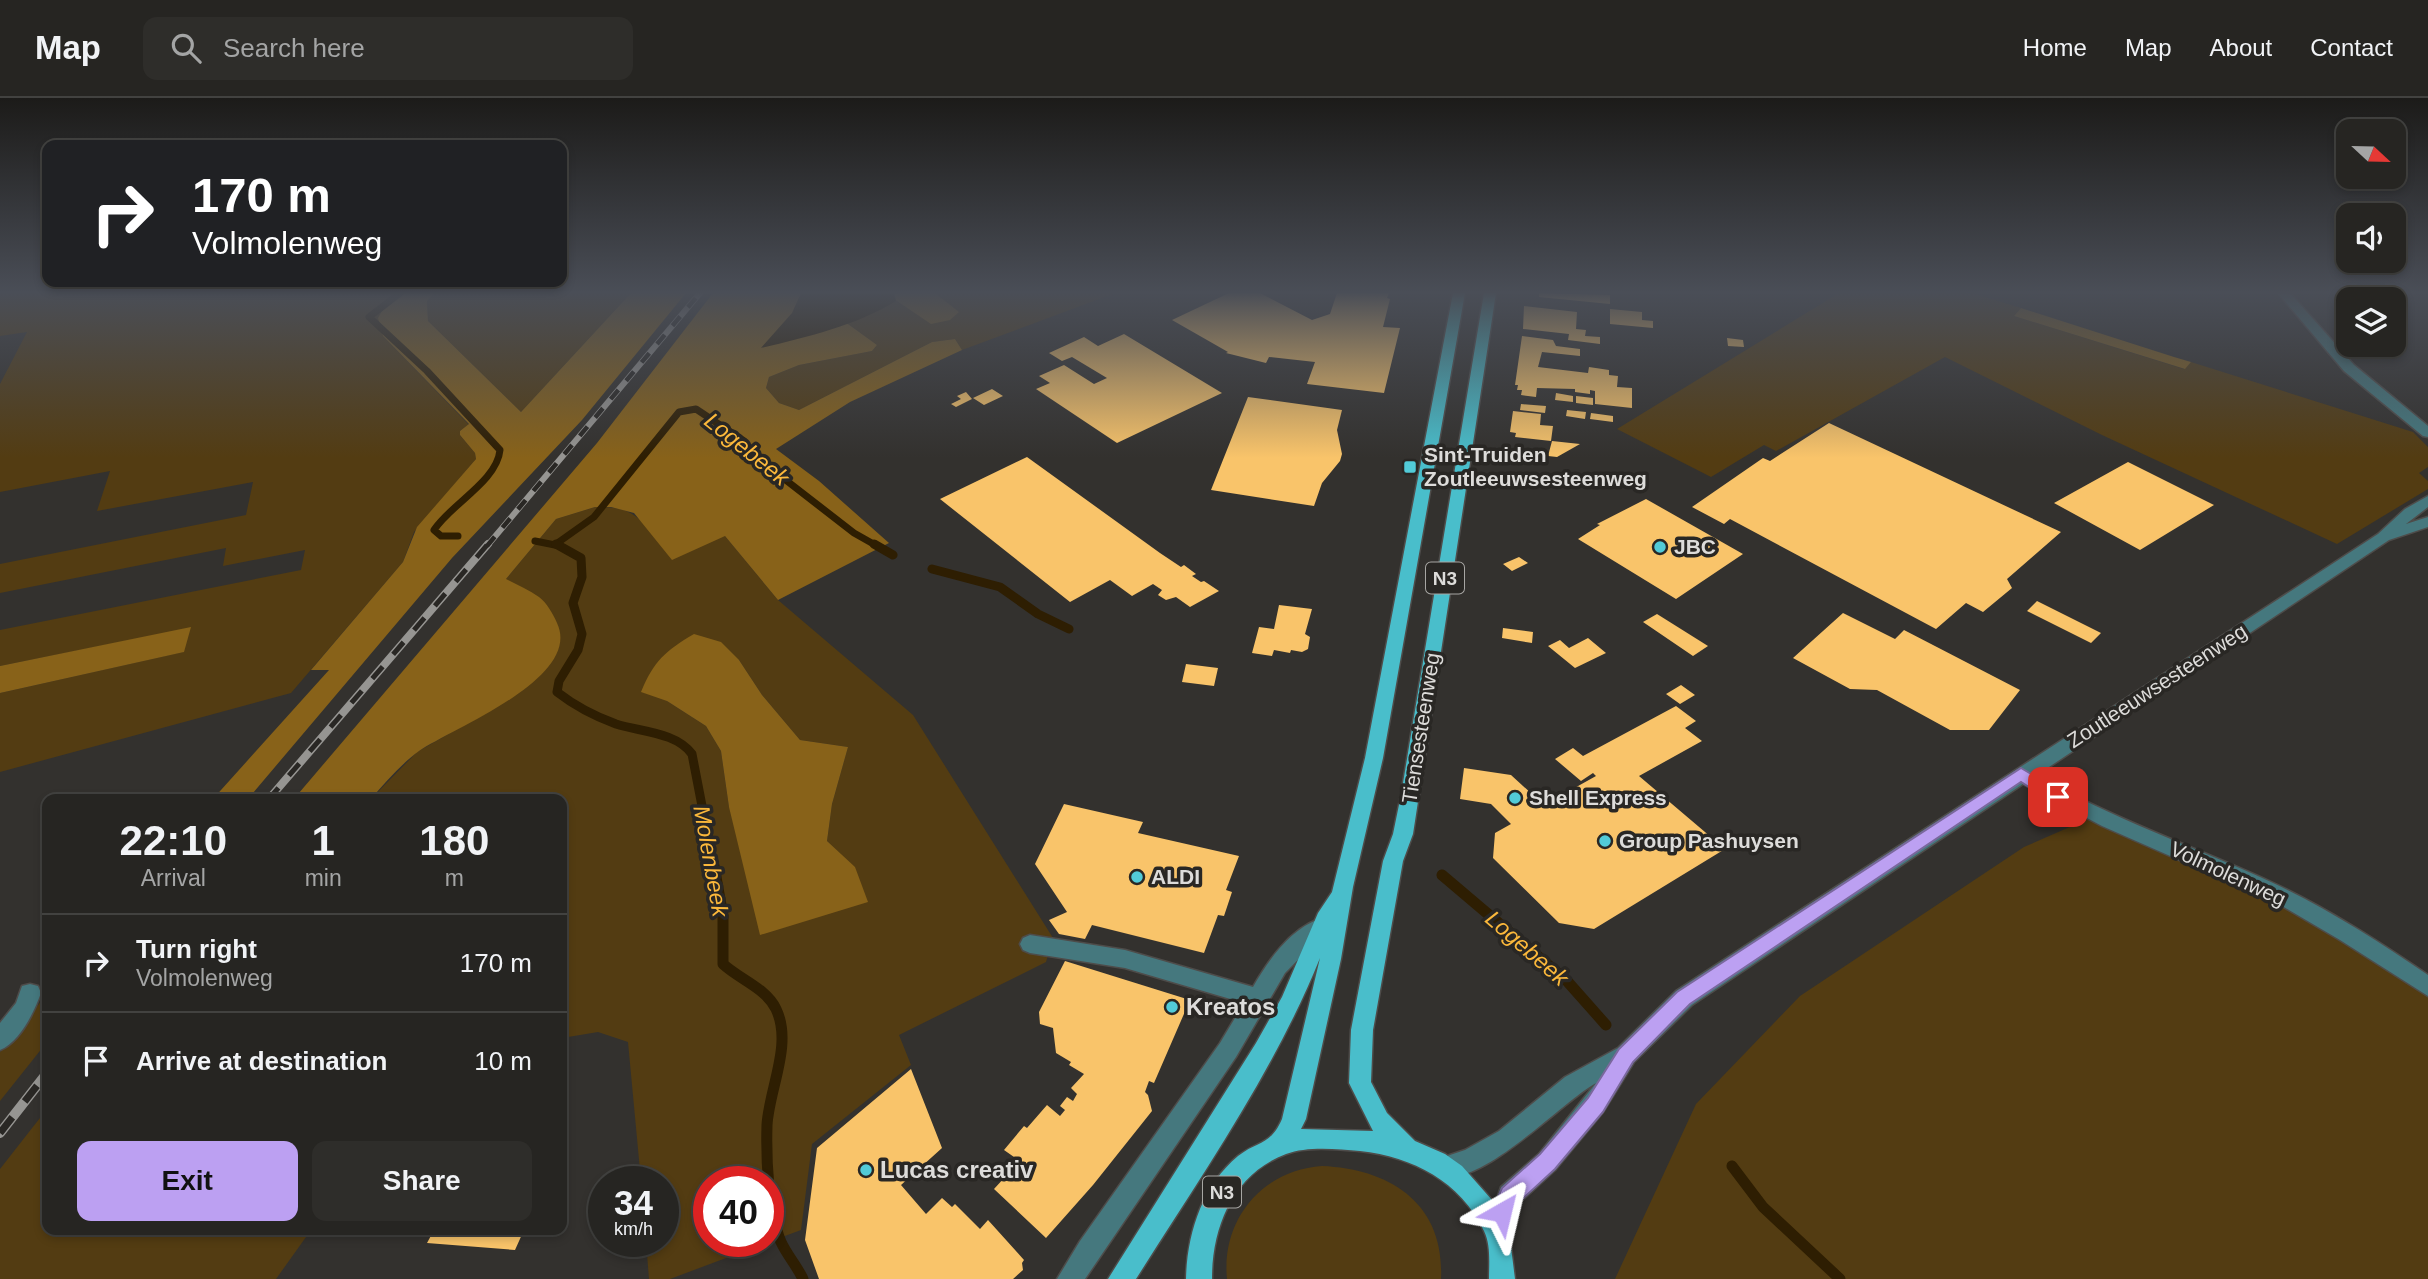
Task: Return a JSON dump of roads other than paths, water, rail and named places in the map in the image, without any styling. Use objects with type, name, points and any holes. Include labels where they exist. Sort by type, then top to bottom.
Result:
[{"type":"main road","name":"Tiensesteenweg","points":[[1283,1144],[1294,1119],[1330,959],[1343,887],[1377,745],[1449,348]]},
{"type":"main road","name":"Tiensesteenweg","points":[[1406,1147],[1379,1121],[1360,1083],[1362,1030],[1393,861],[1403,834],[1410,795],[1481,348]]},
{"type":"main road","points":[[1121,1279],[1232,1108],[1285,1013],[1309,961],[1320,928],[1343,887]]},
{"type":"main road","name":"N3","points":[[1195,1275],[1203,1233],[1215,1202],[1244,1169],[1283,1144],[1311,1139],[1357,1140],[1406,1147],[1446,1167],[1468,1187],[1497,1231],[1502,1279]]},
{"type":"street","points":[[2332,348],[2349,368],[2428,433]]},
{"type":"street","name":"Zoutleeuwsesteenweg","points":[[1497,1231],[1510,1195],[1548,1162],[1595,1105],[1626,1055],[1684,998],[2383,537],[2410,512],[2428,500]]},
{"type":"street","name":"Zoutleeuwsesteenweg","points":[[2383,537],[2428,522]]},
{"type":"street","name":"Volmolenweg","points":[[2021,774],[2084,811],[2267,889],[2322,919],[2428,987]]},
{"type":"street","points":[[1070,1279],[1239,1033],[1258,998],[1287,955],[1302,938],[1320,928]]},
{"type":"street","points":[[1030,944],[1125,958],[1258,998]]},
{"type":"street","points":[[0,1040],[25,1008],[30,993]]},
{"type":"street","name":"Zoutleeuwsesteenweg","points":[[1446,1167],[1470,1160],[1507,1139],[1573,1084],[1626,1055]]},
{"type":"waterway","name":"Molenbeek","points":[[402,348],[500,450],[491,472],[434,530],[441,536],[458,536]]},
{"type":"waterway","name":"Logebeek","points":[[559,546],[556,544],[594,517],[679,412],[696,409],[744,441],[756,457],[854,533],[877,546]]},
{"type":"waterway","name":"Molenbeek","points":[[535,541],[559,546]]},
{"type":"waterway","name":"Logebeek","points":[[874,544],[893,555]]},
{"type":"waterway","name":"Molenbeek","points":[[559,546],[581,558],[582,577],[573,603],[582,634],[578,650],[559,681],[557,692],[608,721],[677,741],[692,754],[714,868]]},
{"type":"waterway","name":"Logebeek","points":[[932,569],[1000,587],[1038,614],[1069,629]]},
{"type":"waterway","name":"Molenbeek","points":[[714,866],[723,916],[723,964],[766,995],[776,1009],[781,1023],[779,1067],[767,1125],[769,1185],[773,1216],[781,1242],[803,1279]]},
{"type":"waterway","name":"Logebeek","points":[[1442,875],[1567,981],[1606,1025]]},
{"type":"waterway","name":"Logebeek","points":[[1732,1166],[1763,1207],[1840,1279]]},
{"type":"railway","points":[[487,546],[654,348]]},
{"type":"railway","points":[[273,794],[488,544]]},
{"type":"railway","points":[[0,1133],[42,1079]]},
{"type":"place","name":"Sint-Truiden Zoutleeuwsesteenweg","points":[[1410,467]]},
{"type":"place","name":"JBC","points":[[1660,547]]},
{"type":"place","name":"Shell Express","points":[[1515,798]]},
{"type":"place","name":"Group Pashuysen","points":[[1605,841]]},
{"type":"place","name":"ALDI","points":[[1137,877]]},
{"type":"place","name":"Kreatos","points":[[1172,1007]]},
{"type":"place","name":"Lucas creativ","points":[[866,1170]]}]
